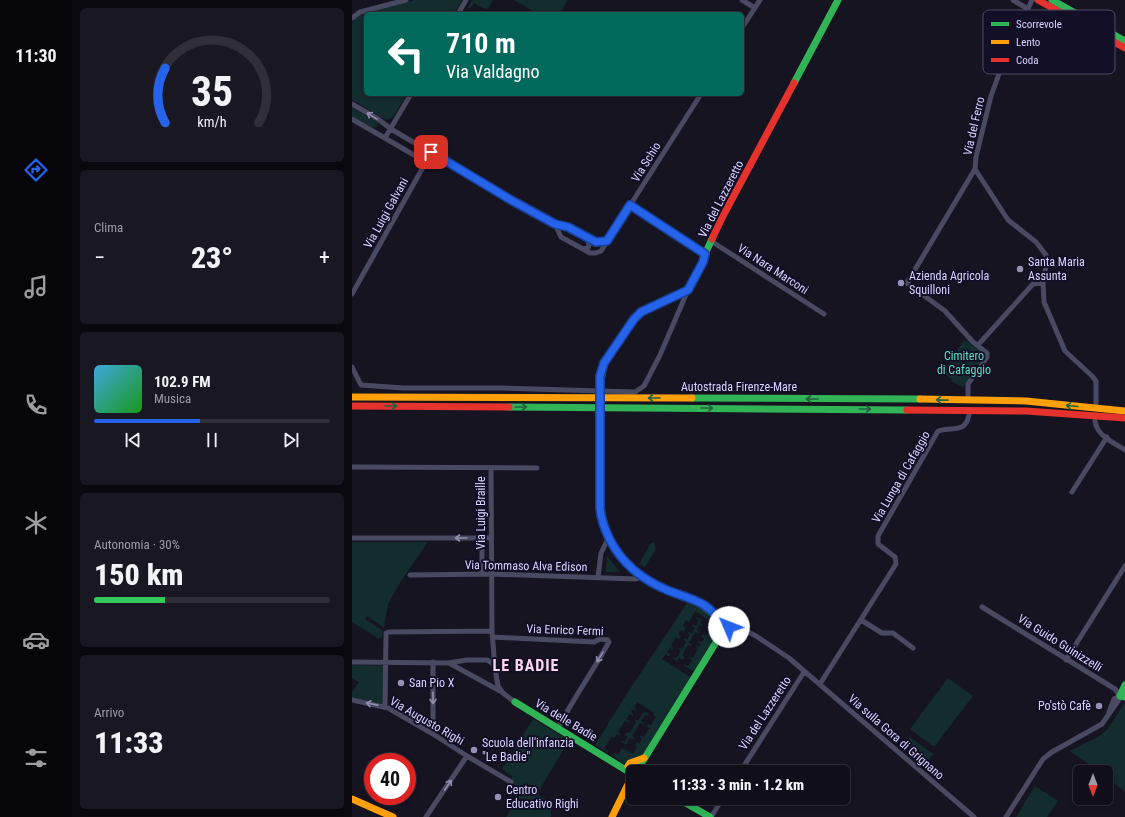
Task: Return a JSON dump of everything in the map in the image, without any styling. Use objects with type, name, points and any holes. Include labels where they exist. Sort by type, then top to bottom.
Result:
[{"type":"main road","name":"Via del Lazzeretto","points":[[688,290],[703,262],[705,254],[723,216],[838,0]]},
{"type":"main road","points":[[1038,0],[1056,10]]},
{"type":"main road","points":[[1052,0],[1070,10]]},
{"type":"main road","points":[[1115,35],[1125,41]]},
{"type":"main road","points":[[1115,42],[1125,48]]},
{"type":"main road","points":[[638,765],[644,758],[724,630],[717,627],[719,620],[713,612],[705,606],[691,598],[666,589],[642,577],[622,560],[609,537],[603,524],[600,511],[600,376],[604,363],[634,319],[641,312],[688,290]]},
{"type":"main road","name":"Autostrada Firenze-Mare","points":[[352,397],[907,399],[1026,401],[1125,411]]},
{"type":"main road","name":"Autostrada Firenze-Mare","points":[[352,406],[1026,411],[1125,418]]},
{"type":"main road","name":"Via del Lazzeretto","points":[[719,620],[726,619],[724,630]]},
{"type":"main road","points":[[1122,696],[1125,685]]},
{"type":"main road","name":"Via delle Badie","points":[[515,702],[618,765],[626,768]]},
{"type":"main road","points":[[612,817],[626,786]]},
{"type":"main road","points":[[352,799],[393,817]]},
{"type":"main road","points":[[689,805],[710,817]]},
{"type":"street","points":[[352,18],[360,12],[406,0]]},
{"type":"street","points":[[459,12],[466,0]]},
{"type":"street","points":[[742,0],[754,8]]},
{"type":"street","points":[[744,25],[760,0]]},
{"type":"street","points":[[1013,0],[1028,9]]},
{"type":"street","name":"Via del Ferro","points":[[1028,9],[1032,0]]},
{"type":"street","name":"Via del Ferro","points":[[999,74],[991,96],[976,157],[975,169],[1008,220],[1036,242],[1046,255],[1047,261],[1044,283],[1044,302],[1065,351],[1096,381],[1096,403]]},
{"type":"street","points":[[385,138],[410,96]]},
{"type":"street","name":"Via Schio","points":[[584,249],[590,253],[598,253],[700,96]]},
{"type":"street","points":[[352,104],[378,119],[390,129],[555,224],[566,226],[596,242],[607,241]]},
{"type":"street","points":[[352,119],[426,162]]},
{"type":"street","name":"Via Luigi Galvani","points":[[352,294],[431,152]]},
{"type":"street","points":[[968,397],[968,384],[988,355],[986,351],[973,342],[945,311],[907,283],[975,169]]},
{"type":"street","points":[[630,205],[705,254]]},
{"type":"street","points":[[555,224],[561,236],[584,249],[588,248],[590,245],[587,237]]},
{"type":"street","name":"Via Nara Marconi","points":[[711,241],[824,314]]},
{"type":"street","points":[[978,345],[1033,284],[1044,283]]},
{"type":"street","points":[[352,367],[361,385],[402,388],[635,392],[644,386],[660,355],[688,290]]},
{"type":"street","name":"Via Lunga di Cafaggio","points":[[820,684],[896,564],[895,557],[878,544],[878,536],[938,431],[964,426],[967,423],[969,415]]},
{"type":"street","points":[[1095,421],[1097,430],[1125,450]]},
{"type":"street","points":[[1072,492],[1107,437]]},
{"type":"street","name":"Via Luigi Braille","points":[[352,467],[537,468]]},
{"type":"street","name":"Via Luigi Braille","points":[[491,468],[492,634],[495,668]]},
{"type":"street","points":[[598,577],[600,553],[609,537]]},
{"type":"street","points":[[352,538],[491,538]]},
{"type":"street","points":[[482,538],[482,574]]},
{"type":"street","points":[[1066,660],[1125,566]]},
{"type":"street","name":"Via Tommaso Alva Edison","points":[[410,574],[491,574],[636,579],[642,577]]},
{"type":"street","name":"Via Guido Guinizzelli","points":[[982,607],[1114,689],[1122,696]]},
{"type":"street","points":[[861,620],[882,633],[893,633],[913,648]]},
{"type":"street","name":"Via del Lazzeretto","points":[[724,630],[739,627],[781,652],[804,672],[744,765]]},
{"type":"street","points":[[385,707],[386,633],[492,634]]},
{"type":"street","name":"Via Enrico Fermi","points":[[492,634],[594,642],[600,639],[608,640],[609,642],[601,657],[573,700],[558,728]]},
{"type":"street","points":[[494,655],[493,658],[488,660],[495,668]]},
{"type":"street","points":[[464,671],[463,664],[467,660]]},
{"type":"street","name":"Via delle Badie","points":[[352,662],[448,662],[488,660]]},
{"type":"street","points":[[433,662],[433,734]]},
{"type":"street","name":"Via delle Badie","points":[[448,662],[503,692]]},
{"type":"street","name":"Via delle Badie","points":[[495,668],[498,686],[515,702]]},
{"type":"street","name":"Via sulla Gora di Grignano","points":[[804,672],[820,684],[946,795],[974,817]]},
{"type":"street","points":[[480,680],[490,680],[495,675]]},
{"type":"street","points":[[1008,816],[1042,760],[1052,752],[1102,724],[1114,699],[1122,696]]},
{"type":"street","name":"Via Augusto Righi","points":[[352,700],[385,707],[433,734],[511,782]]},
{"type":"street","name":"Via Augusto Righi","points":[[426,817],[467,756]]},
{"type":"street","points":[[710,817],[718,805]]},
{"type":"green space","points":[[414,0],[461,0],[455,12],[369,12]]},
{"type":"green space","points":[[472,0],[493,0],[487,10],[474,3],[470,9],[468,8]]},
{"type":"green space","points":[[514,0],[568,0],[561,12],[533,11]]},
{"type":"green space","points":[[364,13],[364,96],[406,96],[393,117],[386,120],[352,100],[352,23],[355,18]]},
{"type":"green space","points":[[352,108],[377,122],[377,127],[373,128],[352,116]]},
{"type":"green space","name":"Cimitero di Cafaggio","points":[[964,340],[985,354],[963,387],[951,381],[952,379],[942,373]]},
{"type":"green space","points":[[352,542],[428,542],[401,581],[388,604],[384,628],[367,616],[365,619],[383,631],[382,636],[379,639],[352,622]]},
{"type":"green space","points":[[654,542],[656,549],[645,567],[639,564],[651,543]]},
{"type":"green space","points":[[607,556],[620,572],[606,572]]},
{"type":"green space","points":[[689,600],[699,605],[714,617],[717,635],[696,672],[684,665],[688,666],[692,660],[689,658],[693,658],[698,649],[696,646],[699,647],[701,644],[698,643],[699,641],[702,642],[704,639],[701,637],[703,634],[706,636],[711,629],[707,627],[710,621],[695,611],[689,622],[686,620],[683,626],[686,628],[684,631],[681,630],[678,634],[681,636],[679,639],[676,637],[671,646],[674,648],[672,650],[670,648],[667,652],[670,654],[669,656],[666,654],[662,659],[692,678],[643,755],[624,764],[612,755],[615,753],[618,755],[622,748],[633,754],[637,747],[635,745],[637,742],[639,744],[642,739],[640,737],[641,735],[644,737],[649,728],[647,726],[648,724],[651,725],[656,717],[653,715],[654,713],[637,702],[634,708],[636,710],[635,711],[633,709],[631,712],[633,716],[630,714],[626,719],[629,721],[628,723],[625,721],[618,732],[620,735],[617,734],[614,738],[612,737],[604,748],[608,753],[595,745],[624,698]]},
{"type":"green space","points":[[697,617],[702,620],[700,623],[703,625],[699,625],[697,630],[699,632],[698,634],[695,632],[689,643],[692,645],[688,645],[682,655],[684,657],[683,660],[679,658],[677,662],[673,657],[676,658],[681,651],[678,649],[682,649],[686,642],[684,640],[685,638],[687,640],[690,635],[688,632],[692,633],[695,628],[692,626],[696,626],[699,620],[696,619]]},
{"type":"green space","points":[[352,665],[384,666],[383,704],[352,698],[352,692],[359,682],[352,678]]},
{"type":"green space","points":[[948,678],[973,696],[934,747],[910,729]]},
{"type":"green space","points":[[1125,702],[1125,792],[1113,783],[1113,765],[1090,765],[1070,751],[1098,737],[1107,730]]},
{"type":"green space","points":[[644,711],[649,714],[648,716],[645,715],[641,721],[644,723],[640,723],[632,736],[634,740],[630,738],[626,745],[621,742],[625,742],[628,737],[625,735],[627,732],[630,733],[636,722],[635,719],[638,721]]},
{"type":"green space","points":[[533,719],[569,740],[537,794],[551,802],[551,816],[506,817],[523,790],[512,783],[512,776],[502,769]]},
{"type":"green space","points":[[910,737],[933,754],[925,764],[903,748]]},
{"type":"green space","points":[[1035,786],[1058,801],[1047,817],[1016,817]]},
{"type":"traffic: fast","points":[[794,83],[838,0]]},
{"type":"traffic: fast","points":[[1052,0],[1070,10]]},
{"type":"traffic: fast","points":[[1115,35],[1125,41]]},
{"type":"traffic: fast","points":[[600,387],[604,363],[634,319],[641,312],[688,290],[703,262],[712,239]]},
{"type":"traffic: fast","points":[[600,387],[600,421]]},
{"type":"traffic: fast","points":[[692,398],[920,399]]},
{"type":"traffic: fast","points":[[509,407],[907,410]]},
{"type":"traffic: fast","points":[[640,765],[723,631]]},
{"type":"traffic: fast","points":[[1125,685],[1120,696],[1125,697]]},
{"type":"traffic: fast","points":[[515,702],[626,770]]},
{"type":"traffic: fast","points":[[689,805],[710,817]]},
{"type":"traffic: slow","points":[[352,397],[692,398]]},
{"type":"traffic: slow","points":[[920,399],[1026,401],[1125,411]]},
{"type":"traffic: slow","points":[[600,421],[600,511],[608,536],[614,547],[629,566],[638,574],[661,587],[698,602],[720,619]]},
{"type":"traffic: slow","points":[[721,619],[725,619],[729,625],[725,631],[721,631],[717,627],[717,623],[721,619]]},
{"type":"traffic: slow","points":[[629,765],[630,763],[644,758]]},
{"type":"traffic: slow","points":[[612,817],[626,788]]},
{"type":"traffic: slow","points":[[352,799],[393,817]]},
{"type":"traffic: jam","points":[[1038,0],[1056,10]]},
{"type":"traffic: jam","points":[[1115,42],[1125,48]]},
{"type":"traffic: jam","points":[[712,239],[794,83]]},
{"type":"traffic: jam","points":[[352,406],[509,407]]},
{"type":"traffic: jam","points":[[907,410],[1026,411],[1125,418]]},
{"type":"place","name":"Santa Maria Assunta","points":[[1020,269]]},
{"type":"place","name":"Azienda Agricola Squilloni","points":[[901,283]]},
{"type":"place","name":"San Pio X","points":[[401,683]]},
{"type":"place","name":"Po'stò Cafè","points":[[1099,706]]},
{"type":"place","name":"Scuola dell'infanzia \"Le Badie\"","points":[[474,750]]},
{"type":"place","name":"Centro Educativo Righi","points":[[498,797]]},
{"type":"district","name":"LE BADIE","points":[[526,665]]},
{"type":"route","points":[[431,152],[511,200],[555,224],[568,227],[596,242],[599,243],[607,241],[630,205],[705,254],[703,262],[688,290],[641,312],[634,319],[604,363],[600,376],[600,511],[603,524],[614,548],[622,560],[642,577],[666,589],[691,598],[711,610],[720,619],[726,619],[729,622],[729,627]]}]
